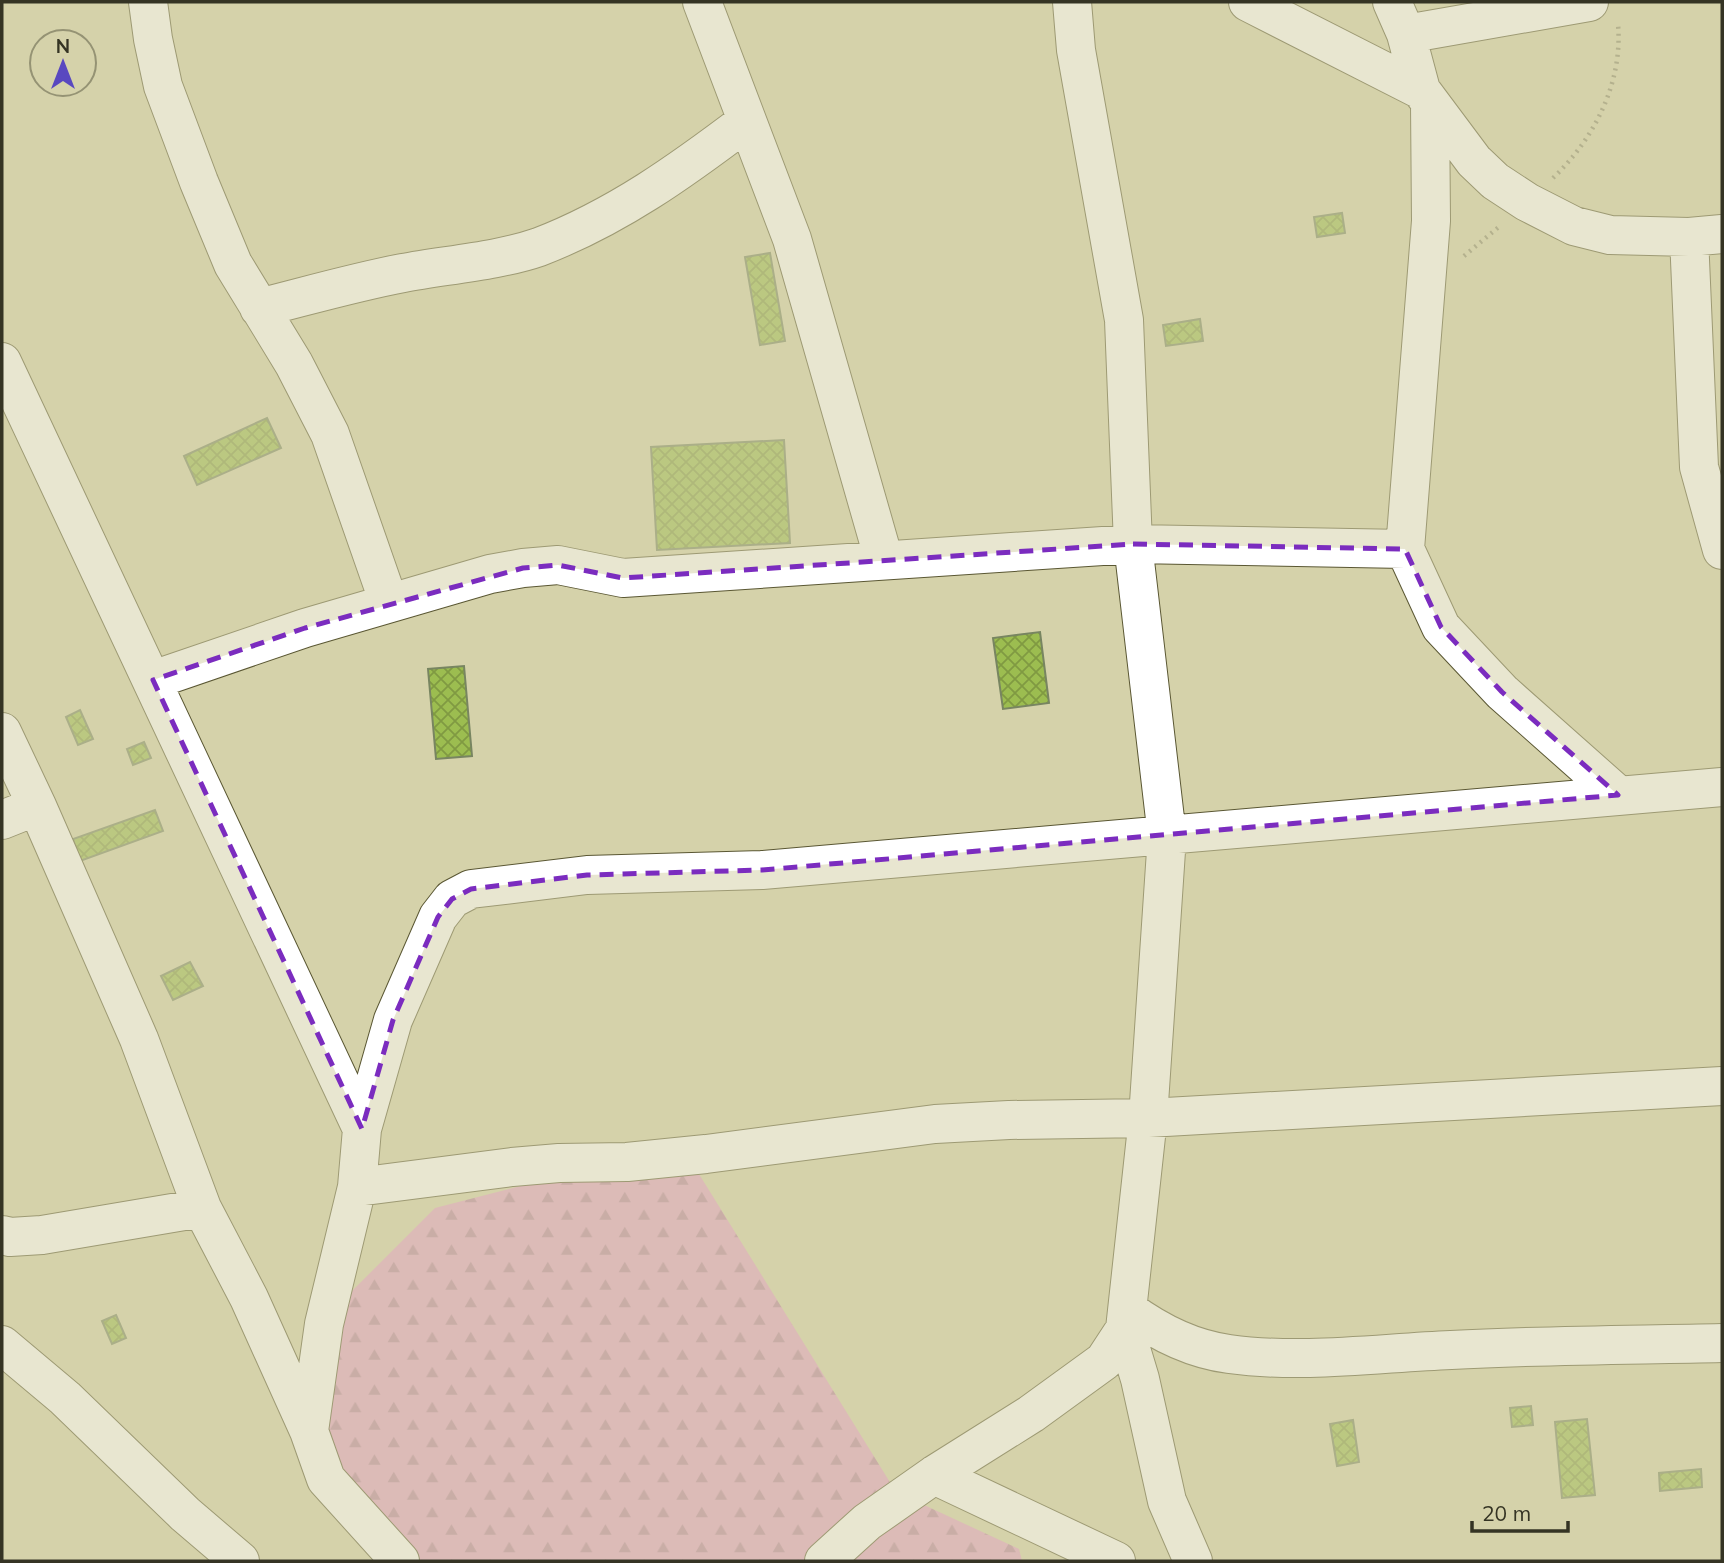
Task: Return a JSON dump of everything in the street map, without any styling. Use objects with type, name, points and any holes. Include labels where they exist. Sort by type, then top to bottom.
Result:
[{"type":"street","points":[[150,2],[153,39],[163,86],[199,182],[233,264],[294,364],[330,434],[390,603]]},
{"type":"street","points":[[702,2],[792,239],[884,560]]},
{"type":"street","points":[[1072,2],[1076,50],[1124,320],[1133,544],[1167,836],[1148,1118],[1126,1320],[1167,1501],[1193,1561]]},
{"type":"street","points":[[1248,2],[1425,97],[1474,161],[1495,181],[1527,202],[1574,226],[1611,235],[1706,235],[1699,467],[1722,550]]},
{"type":"street","points":[[1603,7],[1399,18],[1425,97],[1431,221],[1405,549],[1441,627],[1502,692],[1618,795]]},
{"type":"street","points":[[258,308],[402,273],[468,263],[536,248],[597,222],[664,183],[747,121]]},
{"type":"street","points":[[2,362],[362,1129]]},
{"type":"street","points":[[153,680],[305,628],[523,568],[558,565],[623,578],[1133,544],[1405,549]]},
{"type":"street","points":[[2,732],[139,1039],[202,1208],[249,1298],[309,1432],[326,1479],[400,1561]]},
{"type":"street","points":[[309,1432],[324,1324],[357,1187],[362,1129],[393,1020],[438,917],[452,898],[471,889],[587,875],[762,870],[1722,786]]},
{"type":"street","points":[[2,820],[37,806]]},
{"type":"street","points":[[357,1187],[512,1167],[627,1162],[706,1154],[935,1125],[1009,1120],[1148,1118],[1722,1086]]},
{"type":"street","points":[[2,1235],[42,1235],[202,1208]]},
{"type":"street","points":[[1126,1320],[1152,1328],[1179,1341],[1227,1354],[1287,1358],[1476,1348],[1722,1343]]},
{"type":"street","points":[[824,1561],[867,1522],[934,1475],[1031,1414],[1104,1361],[1126,1320]]},
{"type":"street","points":[[2,1345],[65,1398],[185,1514],[240,1561]]},
{"type":"street","points":[[934,1475],[1116,1561]]},
{"type":"path","points":[[1426,288],[1570,162],[1595,125],[1611,91],[1619,44],[1603,7]]},
{"type":"highlighted area","points":[[1133,544],[1405,549],[1441,627],[1502,692],[1618,795],[762,870],[587,875],[471,889],[452,899],[438,917],[393,1020],[362,1129],[153,680],[305,628],[523,568],[558,565],[623,578]]},
{"type":"green space","points":[[681,1145],[896,1492],[1019,1549],[1022,1561],[392,1561],[350,1508],[315,1397],[331,1312],[435,1208]]},
{"type":"building","points":[[1342,213],[1345,233],[1317,237],[1314,217]]},
{"type":"building","points":[[770,253],[785,341],[760,345],[745,257]]},
{"type":"building","points":[[1200,319],[1203,341],[1166,346],[1163,325]]},
{"type":"building","points":[[267,418],[281,448],[197,485],[184,456]]},
{"type":"building","points":[[784,440],[790,543],[657,550],[651,447]]},
{"type":"building","points":[[1040,632],[1049,703],[1003,709],[993,638]]},
{"type":"building","points":[[464,666],[472,756],[436,759],[428,669]]},
{"type":"building","points":[[80,710],[93,739],[78,745],[66,717]]},
{"type":"building","points":[[144,742],[151,758],[133,765],[127,749]]},
{"type":"building","points":[[155,810],[163,831],[80,861],[73,839]]},
{"type":"building","points":[[190,962],[203,986],[173,1000],[161,976]]},
{"type":"building","points":[[116,1315],[126,1338],[112,1344],[102,1321]]},
{"type":"building","points":[[1531,1406],[1533,1425],[1512,1427],[1510,1408]]},
{"type":"building","points":[[1587,1419],[1595,1495],[1562,1498],[1555,1422]]},
{"type":"building","points":[[1353,1420],[1359,1462],[1337,1466],[1330,1424]]},
{"type":"building","points":[[1701,1469],[1702,1487],[1660,1491],[1659,1473]]}]
